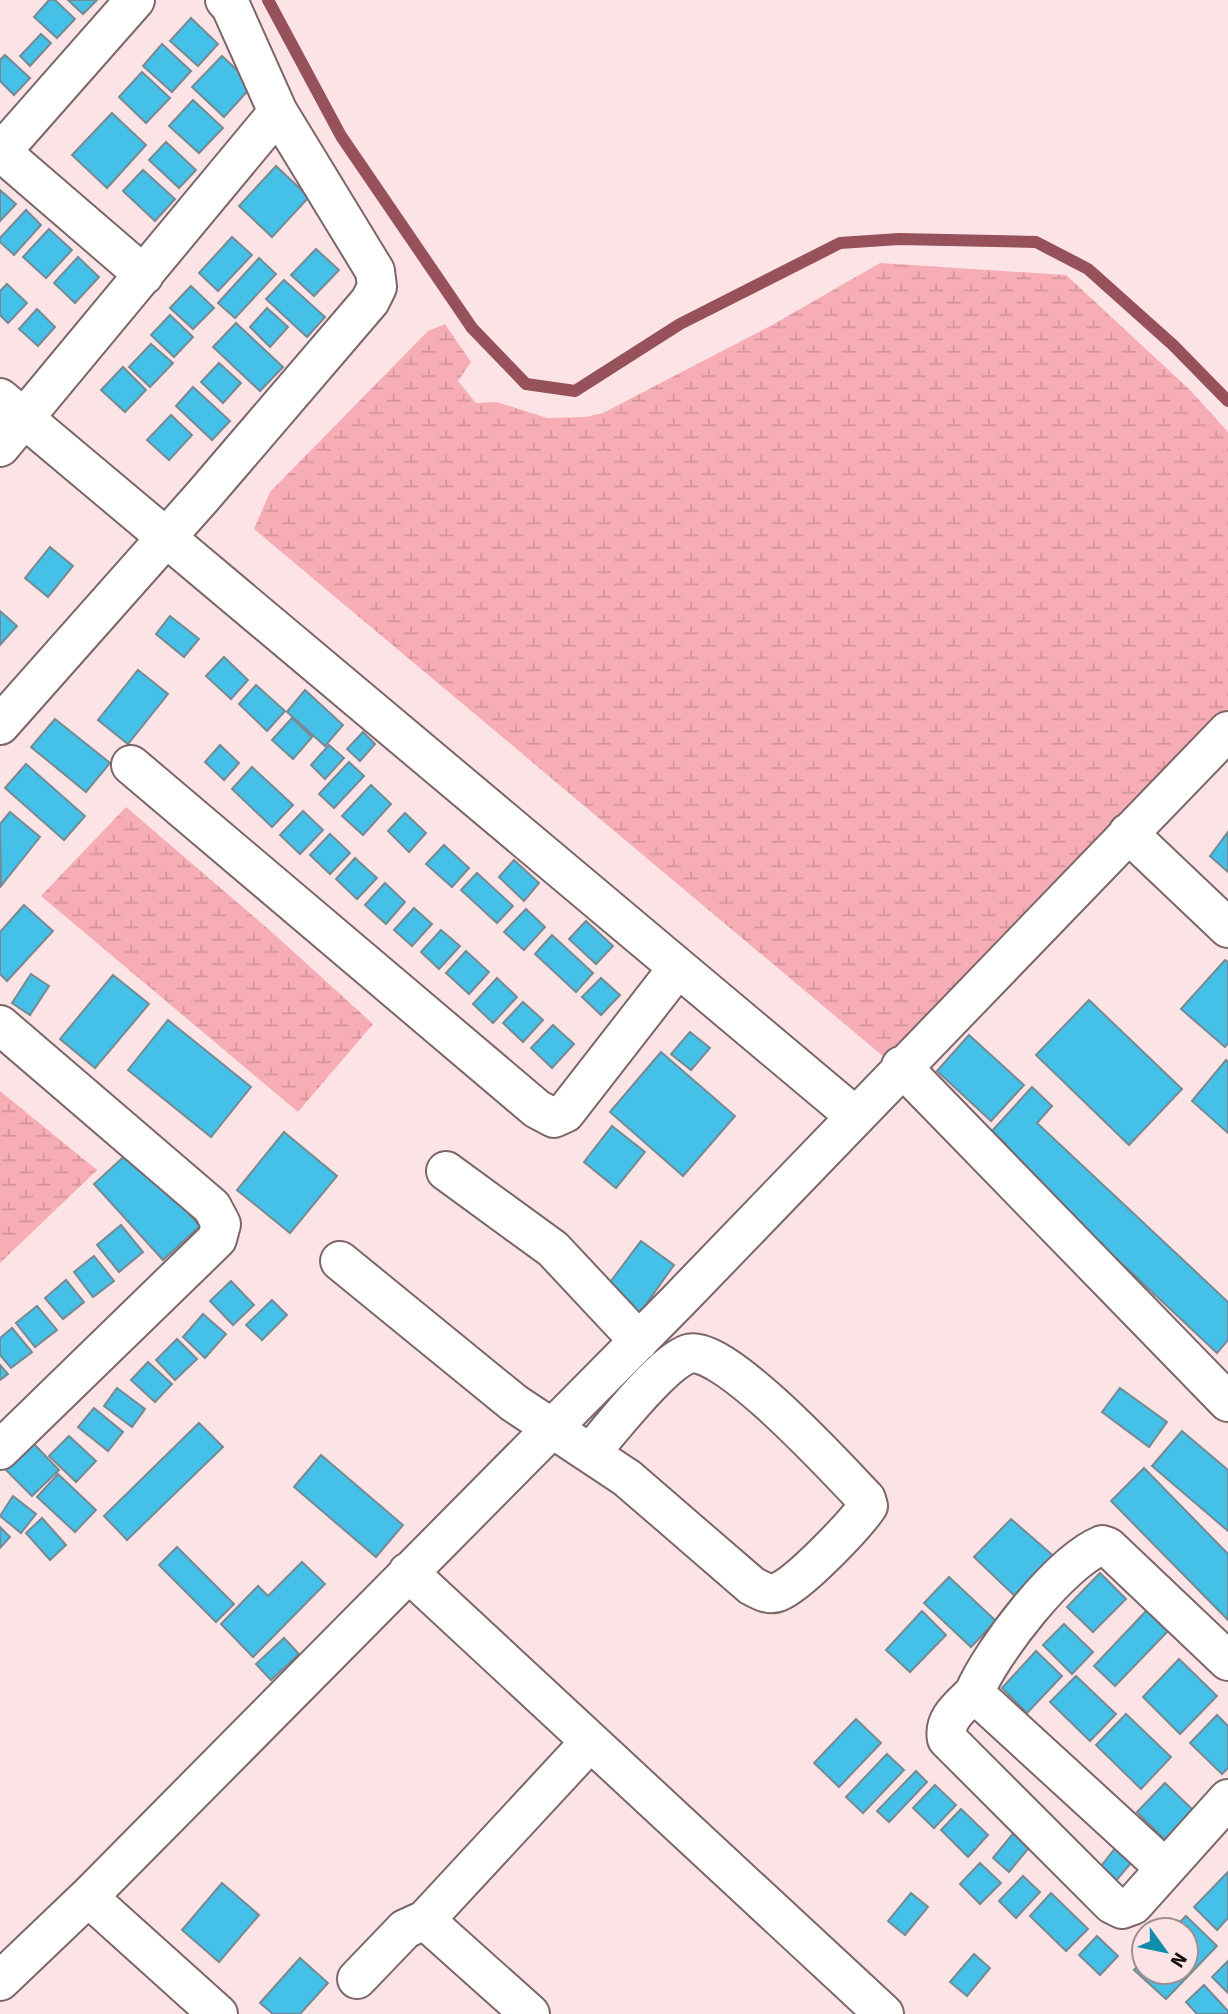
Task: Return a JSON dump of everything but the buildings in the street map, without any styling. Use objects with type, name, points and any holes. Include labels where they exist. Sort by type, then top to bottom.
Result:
[{"type":"street","points":[[135,0],[0,151],[144,275]]},
{"type":"street","points":[[0,725],[167,538],[370,301],[377,287],[375,271],[278,113],[231,7],[225,0]]},
{"type":"street","points":[[0,447],[12,408],[144,275],[278,113]]},
{"type":"street","points":[[12,408],[855,1116]]},
{"type":"street","points":[[0,1981],[88,1897],[639,1341],[901,1066],[1056,912],[1128,833],[1228,731]]},
{"type":"street","points":[[131,765],[537,1109],[554,1118],[565,1113],[677,969]]},
{"type":"street","points":[[1128,833],[1228,928]]},
{"type":"street","points":[[0,1025],[212,1207],[221,1224],[217,1239],[0,1450]]},
{"type":"street","points":[[901,1066],[1228,1402]]},
{"type":"street","points":[[446,1171],[553,1249],[639,1341]]},
{"type":"street","points":[[340,1261],[551,1430],[591,1451],[626,1478],[752,1586],[765,1593],[776,1593],[800,1578],[868,1506],[866,1499],[771,1404],[719,1360],[704,1354],[690,1353],[678,1360],[643,1392],[591,1451]]},
{"type":"street","points":[[1228,1661],[1108,1547],[1102,1545],[1048,1587],[984,1670],[974,1693],[950,1718],[945,1729],[947,1738],[1087,1882],[1112,1904],[1122,1909],[1133,1905],[1228,1799]]},
{"type":"street","points":[[408,1572],[884,2014]]},
{"type":"street","points":[[974,1693],[1165,1868]]},
{"type":"street","points":[[357,1979],[405,1929],[425,1920],[590,1742]]},
{"type":"street","points":[[88,1897],[218,2014]]},
{"type":"street","points":[[425,1920],[530,2014]]},
{"type":"green space","points":[[880,263],[1066,275],[1190,390],[1228,432],[1228,712],[1148,788],[890,1062],[254,529],[270,492],[428,331],[445,324],[471,362],[458,381],[476,403],[497,402],[547,418],[585,417],[603,413],[774,324]]},
{"type":"green space","points":[[126,807],[274,934],[373,1024],[298,1112],[41,896]]},
{"type":"green space","points":[[0,1091],[97,1170],[0,1263]]},
{"type":"waterway","points":[[268,0],[341,136],[472,328],[526,384],[575,391],[680,324],[840,243],[899,239],[1036,242],[1088,269],[1173,345],[1228,401]]}]
